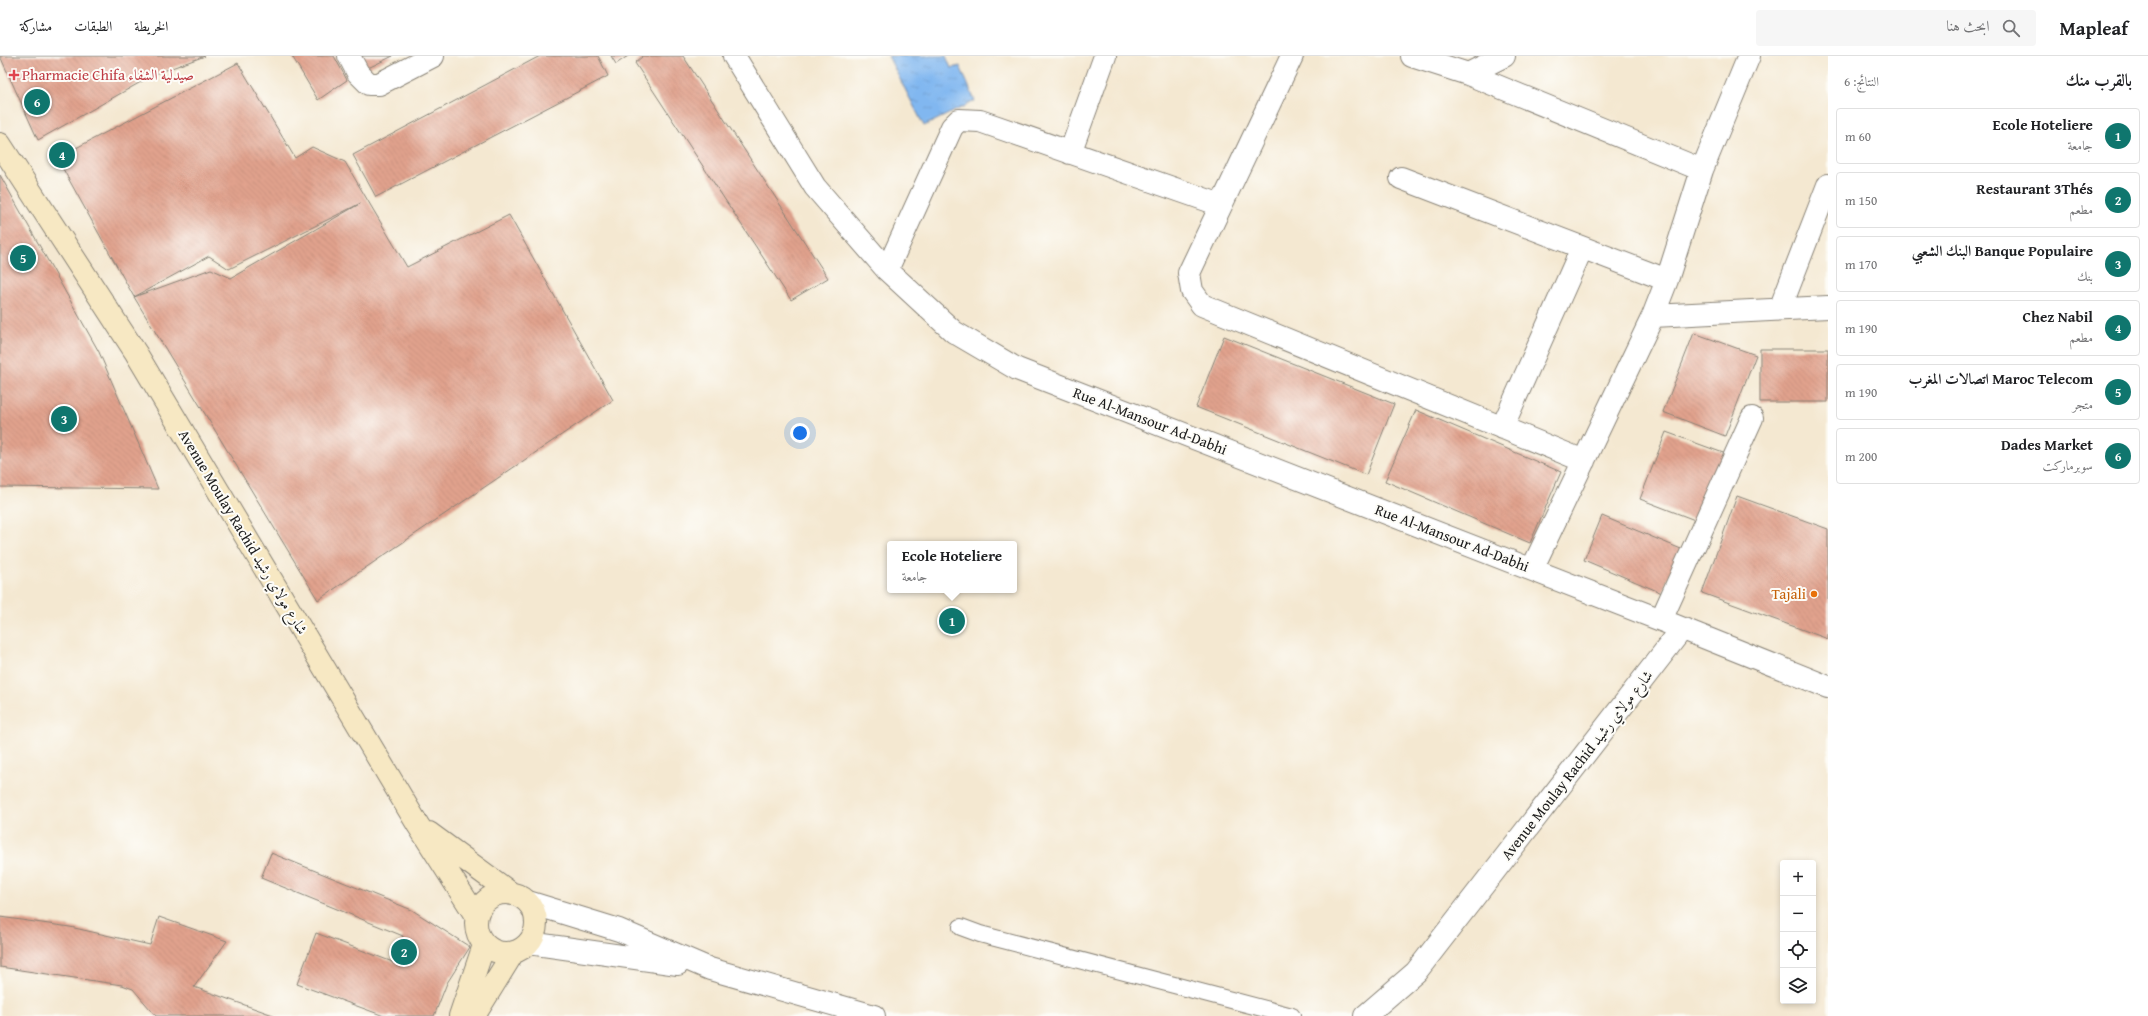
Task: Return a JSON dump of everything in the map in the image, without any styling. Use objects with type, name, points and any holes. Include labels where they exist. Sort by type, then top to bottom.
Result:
[{"type":"main road","name":"Avenue Moulay Rachid شارع مولاي رشيد","points":[[0,144],[136,353],[418,825],[520,898]]},
{"type":"main road","points":[[418,825],[476,916]]},
{"type":"main road","points":[[474,1016],[536,927],[533,910],[520,898],[494,896],[480,908],[476,916],[478,936],[492,951],[502,953],[521,948]]},
{"type":"main road","points":[[460,1016],[484,944]]},
{"type":"street","points":[[349,56],[358,73],[369,84],[379,84],[433,56]]},
{"type":"street","name":"Rue Al-Mansour Ad-Dabhi","points":[[734,56],[815,187],[887,270],[954,332],[1017,369],[1532,569],[1682,629]]},
{"type":"street","points":[[1070,153],[1105,56]]},
{"type":"street","points":[[1292,56],[1189,273],[1192,291],[1202,305],[1584,460]]},
{"type":"street","points":[[1412,56],[1468,74],[1702,170]]},
{"type":"street","points":[[1468,74],[1504,56]]},
{"type":"street","points":[[1532,569],[1653,316],[1702,170],[1749,56]]},
{"type":"street","points":[[887,270],[952,127],[959,120],[980,121],[1221,205]]},
{"type":"street","points":[[1401,178],[1666,280]]},
{"type":"street","points":[[1780,309],[1828,185]]},
{"type":"street","points":[[1502,428],[1582,248]]},
{"type":"street","points":[[1653,316],[1828,307]]},
{"type":"street","points":[[1661,620],[1752,418]]},
{"type":"street","points":[[1682,629],[1828,687]]},
{"type":"street","name":"Avenue Moulay Rachid شارع مولاي رشيد","points":[[1365,1016],[1416,972],[1682,629]]},
{"type":"street","name":"Avenue Moulay Rachid شارع مولاي رشيد","points":[[520,898],[618,930],[710,969],[874,1016]]},
{"type":"street","name":"Avenue Moulay Rachid شارع مولاي رشيد","points":[[521,948],[710,969]]},
{"type":"lane","points":[[961,927],[980,934],[1292,1016]]},
{"type":"water","points":[[888,56],[946,56],[951,68],[960,66],[975,101],[924,126]]},
{"type":"building","points":[[0,56],[205,56],[155,74],[38,140]]},
{"type":"building","points":[[292,56],[334,56],[347,80],[318,100]]},
{"type":"building","points":[[359,56],[393,56],[366,69]]},
{"type":"building","points":[[540,56],[598,56],[608,76],[376,197],[353,155]]},
{"type":"building","points":[[611,56],[628,56],[616,64]]},
{"type":"building","points":[[643,56],[683,56],[828,278],[791,300],[635,63]]},
{"type":"building","points":[[238,63],[295,158],[312,147],[345,162],[407,267],[509,215],[613,400],[318,600],[134,297],[57,158]],"holes":[[[361,203],[231,278],[211,269],[134,297],[209,256],[229,269]]]},
{"type":"building","points":[[0,175],[99,352],[158,489],[0,487]]},
{"type":"building","points":[[1694,333],[1756,355],[1725,436],[1663,412]]},
{"type":"building","points":[[1224,336],[1394,404],[1366,475],[1196,407]]},
{"type":"building","points":[[1760,349],[1828,349],[1828,402],[1760,402]]},
{"type":"building","points":[[1416,410],[1561,472],[1530,543],[1385,481]]},
{"type":"building","points":[[1666,432],[1726,454],[1700,522],[1640,499]]},
{"type":"building","points":[[1737,496],[1828,529],[1828,639],[1702,593]]},
{"type":"building","points":[[1602,516],[1681,549],[1662,593],[1584,560]]},
{"type":"building","points":[[271,853],[412,910],[470,947],[447,983],[434,1016],[384,1016],[297,984],[316,933],[398,964],[393,961],[403,936],[261,878]]},
{"type":"building","points":[[0,917],[70,927],[150,945],[159,917],[227,941],[194,987],[273,1016],[156,1016],[133,989],[122,985],[0,967]]},
{"type":"place","name":"Pharmacie Chifa صيدلية الشفاء","points":[[14,75]]},
{"type":"place","name":"Dades Market","points":[[37,102]]},
{"type":"place","name":"Chez Nabil","points":[[62,155]]},
{"type":"place","name":"Maroc Telecom اتصالات المغرب","points":[[23,258]]},
{"type":"place","name":"Banque Populaire البنك الشعبي","points":[[64,419]]},
{"type":"place","name":"Tajali","points":[[1814,594]]},
{"type":"place","name":"Ecole Hoteliere","points":[[952,621]]},
{"type":"place","name":"Restaurant 3Thés","points":[[404,952]]}]
